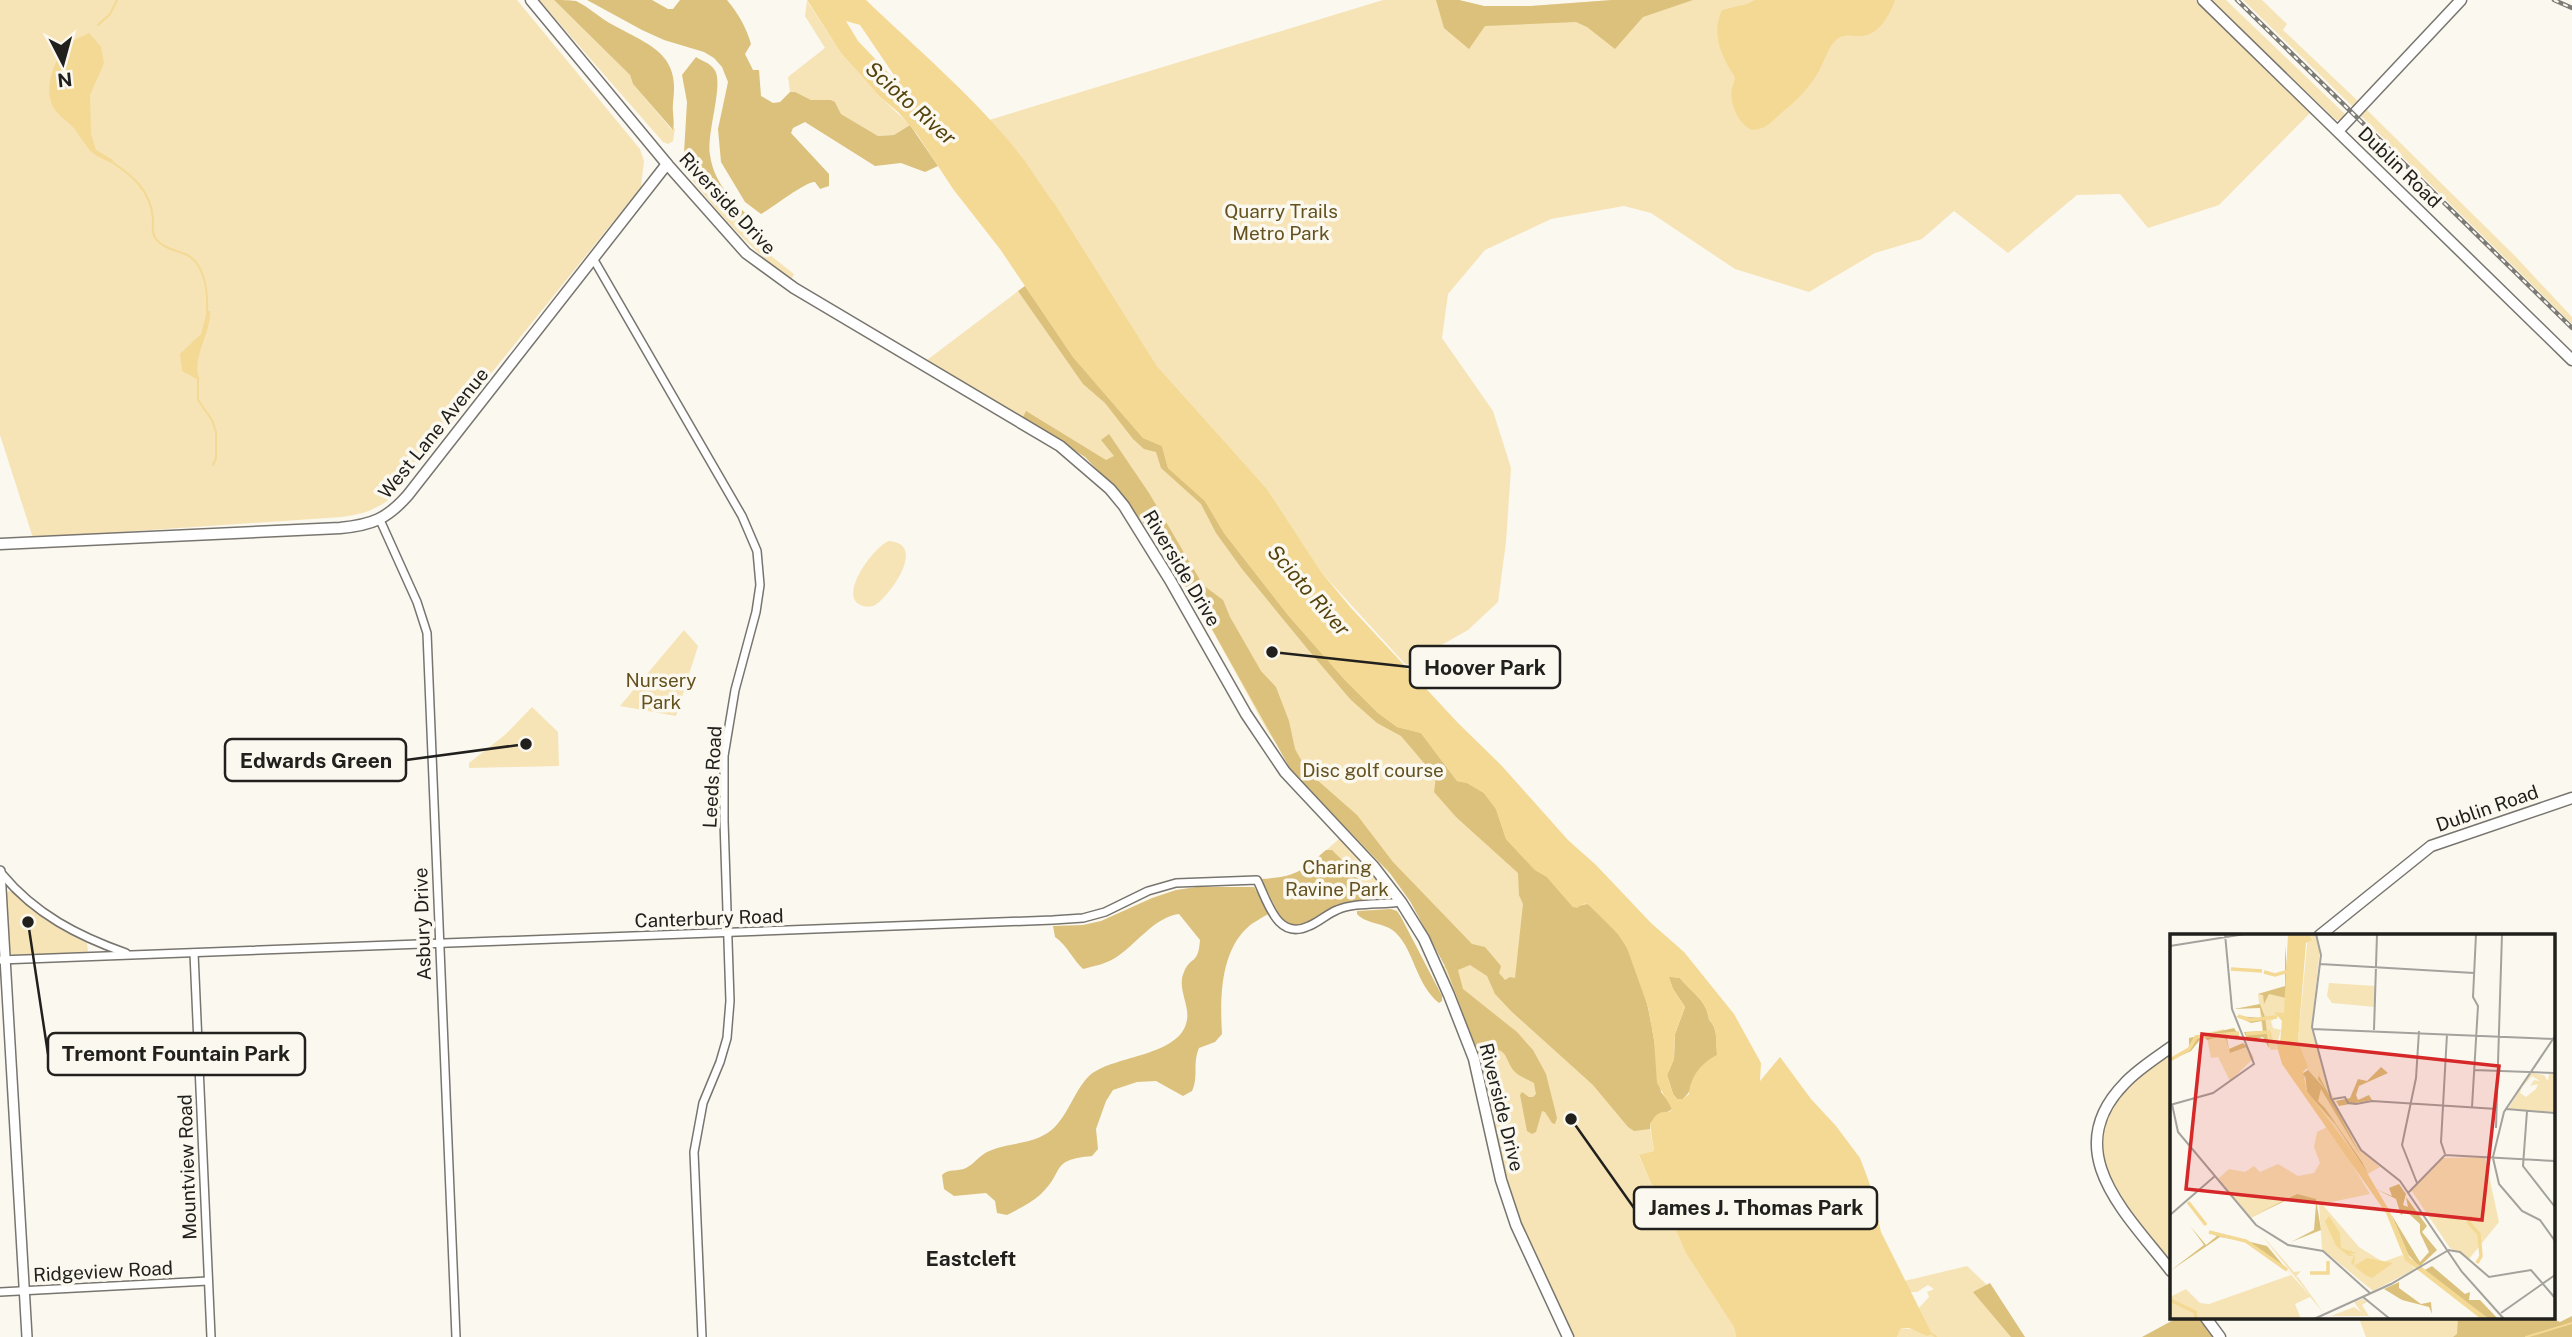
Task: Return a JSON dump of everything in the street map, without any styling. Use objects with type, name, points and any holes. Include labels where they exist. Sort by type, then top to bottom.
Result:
[{"type":"main road","name":"Riverside Drive","points":[[531,0],[667,164],[746,253],[767,270],[1037,431],[1060,446],[1110,489],[1139,529],[1247,713],[1285,772],[1374,867],[1401,902],[1424,939],[1465,1033],[1481,1084],[1507,1201],[1522,1241],[1568,1337]]},
{"type":"main road","name":"Dublin Road","points":[[2203,0],[2572,360]]},
{"type":"main road","points":[[2338,131],[2461,0]]},
{"type":"main road","name":"West Lane Avenue","points":[[0,544],[341,528],[380,520],[395,510],[408,495],[667,164]]},
{"type":"main road","name":"Dublin Road","points":[[2321,934],[2410,860],[2431,846],[2572,798]]},
{"type":"main road","points":[[1,872],[2,960],[27,1337]]},
{"type":"main road","points":[[2170,1048],[2134,1073],[2114,1095],[2101,1121],[2096,1146],[2099,1167],[2108,1186],[2170,1270]]},
{"type":"main road","points":[[2207,1320],[2220,1337]]},
{"type":"street","name":"Leeds Road","points":[[594,260],[742,516],[757,551],[760,585],[758,604],[735,690],[724,756],[730,1001],[727,1038],[703,1103],[694,1153],[702,1337]]},
{"type":"street","name":"Asbury Drive","points":[[380,520],[417,603],[427,634],[456,1337]]},
{"type":"street","name":"Canterbury Road","points":[[1,872],[27,900],[58,923],[100,944],[132,955],[1073,919],[1105,912],[1164,886],[1195,880],[1257,880],[1276,919],[1291,930],[1309,926],[1342,908],[1401,902]]},
{"type":"street","name":"Mountview Road","points":[[194,953],[211,1337]]},
{"type":"street","points":[[2,960],[132,955]]},
{"type":"street","name":"Ridgeview Road","points":[[0,1292],[208,1281]]},
{"type":"green space","points":[[0,0],[517,0],[640,149],[644,161],[641,187],[392,497],[375,508],[342,517],[33,538],[0,435]]},
{"type":"green space","points":[[539,0],[554,0],[630,75],[633,84],[671,129],[675,128],[673,141],[668,144],[663,142]]},
{"type":"green space","points":[[554,0],[576,1],[660,53],[672,73],[673,130],[633,84],[630,75]]},
{"type":"green space","points":[[587,0],[652,0],[673,9],[680,0],[727,0],[749,38],[751,44],[745,54],[753,70],[759,70],[761,96],[773,103],[780,102],[790,92],[811,100],[831,100],[841,114],[878,136],[894,135],[910,125],[938,166],[925,172],[901,163],[875,166],[805,122],[793,128],[791,133],[829,174],[829,186],[820,189],[815,182],[811,183],[761,214],[745,202],[721,162],[718,129],[728,82],[722,67],[704,52],[664,40]]},
{"type":"green space","name":"Quarry Trails Metro Park","points":[[1383,0],[1459,0],[1484,6],[1531,6],[1612,0],[2195,0],[2310,113],[2219,205],[2148,228],[2120,194],[2077,195],[2008,253],[1954,211],[1922,239],[1875,253],[1809,292],[1735,269],[1651,213],[1624,206],[1551,219],[1485,250],[1448,294],[1442,338],[1493,411],[1511,468],[1506,542],[1498,602],[1468,630],[1406,665],[1322,573],[1267,489],[1157,366],[1055,204],[1019,153],[989,120]]},
{"type":"green space","points":[[1436,0],[1459,0],[1484,6],[1531,6],[1612,0],[1693,0],[1643,17],[1615,49],[1587,27],[1576,22],[1485,26],[1469,49],[1444,28]]},
{"type":"green space","points":[[2211,0],[2226,0],[2347,116],[2336,120]]},
{"type":"green space","points":[[2243,0],[2262,0],[2287,24],[2283,30],[2360,103],[2354,108]]},
{"type":"green space","points":[[807,1],[841,53],[880,97],[910,125],[894,135],[878,136],[841,114],[831,100],[811,100],[790,92],[788,77],[825,48],[805,16]]},
{"type":"green space","points":[[696,57],[710,65],[717,76],[717,96],[709,146],[712,165],[726,193],[755,222],[750,231],[691,170],[684,153],[687,102],[682,75]]},
{"type":"green space","points":[[2366,109],[2515,256],[2572,317],[2572,324],[2360,115]]},
{"type":"green space","points":[[691,170],[750,231],[756,244],[794,274],[791,280],[763,257],[724,218],[689,176]]},
{"type":"green space","name":"Disc golf course","points":[[1025,286],[1049,319],[1618,934],[1654,1151],[1639,1156],[1650,1181],[1734,1327],[1736,1337],[1568,1337],[1522,1241],[1487,1109],[1438,969],[1458,960],[1436,937],[1390,874],[1322,805],[1268,732],[1209,624],[1155,538],[1116,489],[1085,456],[927,360]]},
{"type":"green space","points":[[1025,286],[1073,357],[1143,438],[1162,446],[1168,468],[1205,501],[1224,533],[1288,615],[1344,679],[1378,713],[1397,727],[1421,733],[1457,781],[1467,783],[1484,793],[1496,809],[1506,839],[1535,870],[1547,877],[1573,907],[1588,904],[1619,935],[1637,969],[1649,1010],[1661,1092],[1672,1109],[1650,1124],[1650,1129],[1634,1131],[1628,1127],[1593,1085],[1495,994],[1487,976],[1470,965],[1458,970],[1463,989],[1517,1032],[1533,1050],[1546,1074],[1557,1118],[1555,1124],[1542,1111],[1536,1132],[1532,1134],[1527,1131],[1520,1095],[1522,1092],[1533,1097],[1536,1094],[1534,1083],[1516,1073],[1500,1051],[1491,1050],[1488,1057],[1494,1078],[1489,1081],[1487,1079],[1447,970],[1410,901],[1390,873],[1292,772],[1209,624],[1155,538],[1116,489],[1085,457],[1023,417],[1026,411],[1106,460],[1114,456],[1101,440],[1109,434],[1149,493],[1203,585],[1223,600],[1261,671],[1276,687],[1289,721],[1295,749],[1308,772],[1357,815],[1393,862],[1472,944],[1485,947],[1501,966],[1499,973],[1505,980],[1515,978],[1523,904],[1519,895],[1518,873],[1456,817],[1434,792],[1436,777],[1401,736],[1377,723],[1351,700],[1242,569],[1216,533],[1201,504],[1161,468],[1156,452],[1144,449],[1133,439],[1105,403],[1083,384],[1018,291]]},
{"type":"green space","points":[[889,541],[901,544],[905,552],[901,573],[879,602],[871,607],[860,605],[853,597],[857,579],[869,559]]},
{"type":"green space","name":"Nursery Park","points":[[684,630],[698,646],[676,716],[620,706]]},
{"type":"green space","points":[[532,707],[558,732],[559,766],[469,768],[469,763],[506,734]]},
{"type":"green space","name":"Charing Ravine Park","points":[[1339,839],[1382,886],[1387,895],[1384,901],[1332,907],[1305,924],[1279,916],[1261,879],[1300,873]]},
{"type":"green space","name":"Charing Ravine Park","points":[[1326,850],[1332,850],[1360,881],[1363,896],[1360,903],[1332,907],[1305,924],[1290,926],[1282,920],[1261,879],[1297,872]]},
{"type":"green space","points":[[1197,887],[1254,887],[1270,913],[1247,928],[1231,950],[1222,992],[1222,1034],[1215,1042],[1199,1048],[1192,1091],[1183,1096],[1156,1081],[1137,1082],[1113,1090],[1096,1129],[1098,1149],[1092,1156],[1064,1163],[1041,1194],[1007,1215],[997,1213],[995,1201],[986,1193],[954,1196],[944,1189],[942,1175],[966,1168],[994,1149],[1044,1135],[1058,1124],[1089,1076],[1099,1069],[1170,1043],[1180,1035],[1186,1024],[1187,1011],[1182,978],[1198,954],[1200,940],[1179,914],[1161,920],[1111,960],[1083,969],[1055,937],[1053,926],[1083,925],[1101,921],[1152,898]]},
{"type":"green space","points":[[9,891],[48,921],[87,943],[88,951],[83,954],[8,956],[4,894]]},
{"type":"green space","points":[[1357,911],[1397,911],[1401,917],[1442,996],[1439,1003],[1425,986],[1396,933],[1357,914]]},
{"type":"green space","points":[[1668,976],[1680,978],[1702,1002],[1716,1036],[1718,1055],[1702,1069],[1683,1099],[1677,1099],[1673,1094],[1667,1075],[1674,1059],[1675,1034],[1685,1007]]},
{"type":"green space","points":[[2170,1048],[2170,1270],[2102,1178],[2098,1129],[2126,1081]]},
{"type":"green space","points":[[1967,1266],[1987,1285],[2020,1337],[1897,1337],[1901,1328],[1917,1330],[1927,1336],[1919,1308],[1929,1297],[1927,1292],[1934,1289],[1928,1285],[1917,1292],[1904,1292],[1896,1283]]},
{"type":"green space","points":[[1990,1283],[2025,1337],[2011,1337],[1973,1292]]},
{"type":"green space","points":[[2572,1316],[2572,1337],[2453,1337],[2457,1334],[2458,1320],[2554,1320],[2560,1322]]},
{"type":"green space","points":[[2173,1320],[2200,1320],[2212,1337],[2142,1337]]},
{"type":"green space","points":[[2360,1320],[2534,1320],[2540,1337],[2366,1337]]},
{"type":"water","name":"Scioto River","points":[[807,0],[866,0],[964,92],[1001,131],[1055,204],[1157,366],[1267,489],[1322,573],[1351,608],[1501,765],[1568,840],[1684,952],[1734,1014],[1761,1063],[1760,1081],[1780,1057],[1811,1099],[1836,1126],[1860,1158],[1869,1182],[1881,1232],[1932,1334],[1927,1336],[1909,1328],[1901,1328],[1897,1337],[1736,1337],[1734,1327],[1686,1253],[1639,1155],[1654,1151],[1650,1124],[1657,1115],[1672,1109],[1657,1083],[1648,1007],[1627,948],[1618,934],[1588,904],[1573,907],[1547,877],[1535,870],[1506,839],[1496,809],[1484,793],[1467,783],[1457,781],[1421,733],[1397,727],[1378,713],[1344,679],[1288,615],[1224,533],[1205,501],[1168,468],[1162,446],[1143,438],[1073,357],[917,134],[841,53]],"holes":[[[846,21],[860,25],[902,87],[858,41]],[[1669,977],[1680,978],[1702,1002],[1716,1036],[1717,1055],[1698,1071],[1689,1094],[1683,1099],[1677,1099],[1673,1094],[1667,1075],[1674,1059],[1675,1034],[1685,1007],[1673,989]]]},
{"type":"water","points":[[1755,0],[1895,0],[1886,18],[1872,33],[1837,39],[1815,78],[1801,95],[1767,125],[1752,130],[1739,118],[1733,106],[1731,94],[1735,77],[1719,45],[1717,28],[1722,10]]},
{"type":"water","points":[[89,33],[101,47],[104,63],[90,95],[91,134],[96,150],[113,160],[112,163],[90,150],[74,128],[56,111],[50,95],[51,77],[66,44]]},
{"type":"water","points":[[207,311],[210,311],[210,320],[198,361],[197,379],[182,371],[180,354],[201,334]]},
{"type":"waterway","points":[[98,25],[110,14],[117,0]]},
{"type":"waterway","points":[[112,162],[133,178],[144,192],[151,208],[156,239],[166,247],[192,258],[197,264],[206,287],[207,312]]},
{"type":"waterway","points":[[198,377],[198,400],[212,420],[216,432],[216,458],[213,465]]},
{"type":"waterway","points":[[2526,1337],[2572,1323]]},
{"type":"waterway","points":[[1932,1334],[1936,1337]]},
{"type":"railway","points":[[2237,0],[2572,328]]},
{"type":"railway","points":[[2554,0],[2572,8]]},
{"type":"place","name":"Hoover Park","points":[[1272,652]]},
{"type":"place","name":"Edwards Green","points":[[526,744]]},
{"type":"place","name":"Tremont Fountain Park","points":[[28,922]]},
{"type":"place","name":"James J. Thomas Park","points":[[1571,1119]]},
{"type":"district","name":"Eastcleft","points":[[971,1258]]}]
